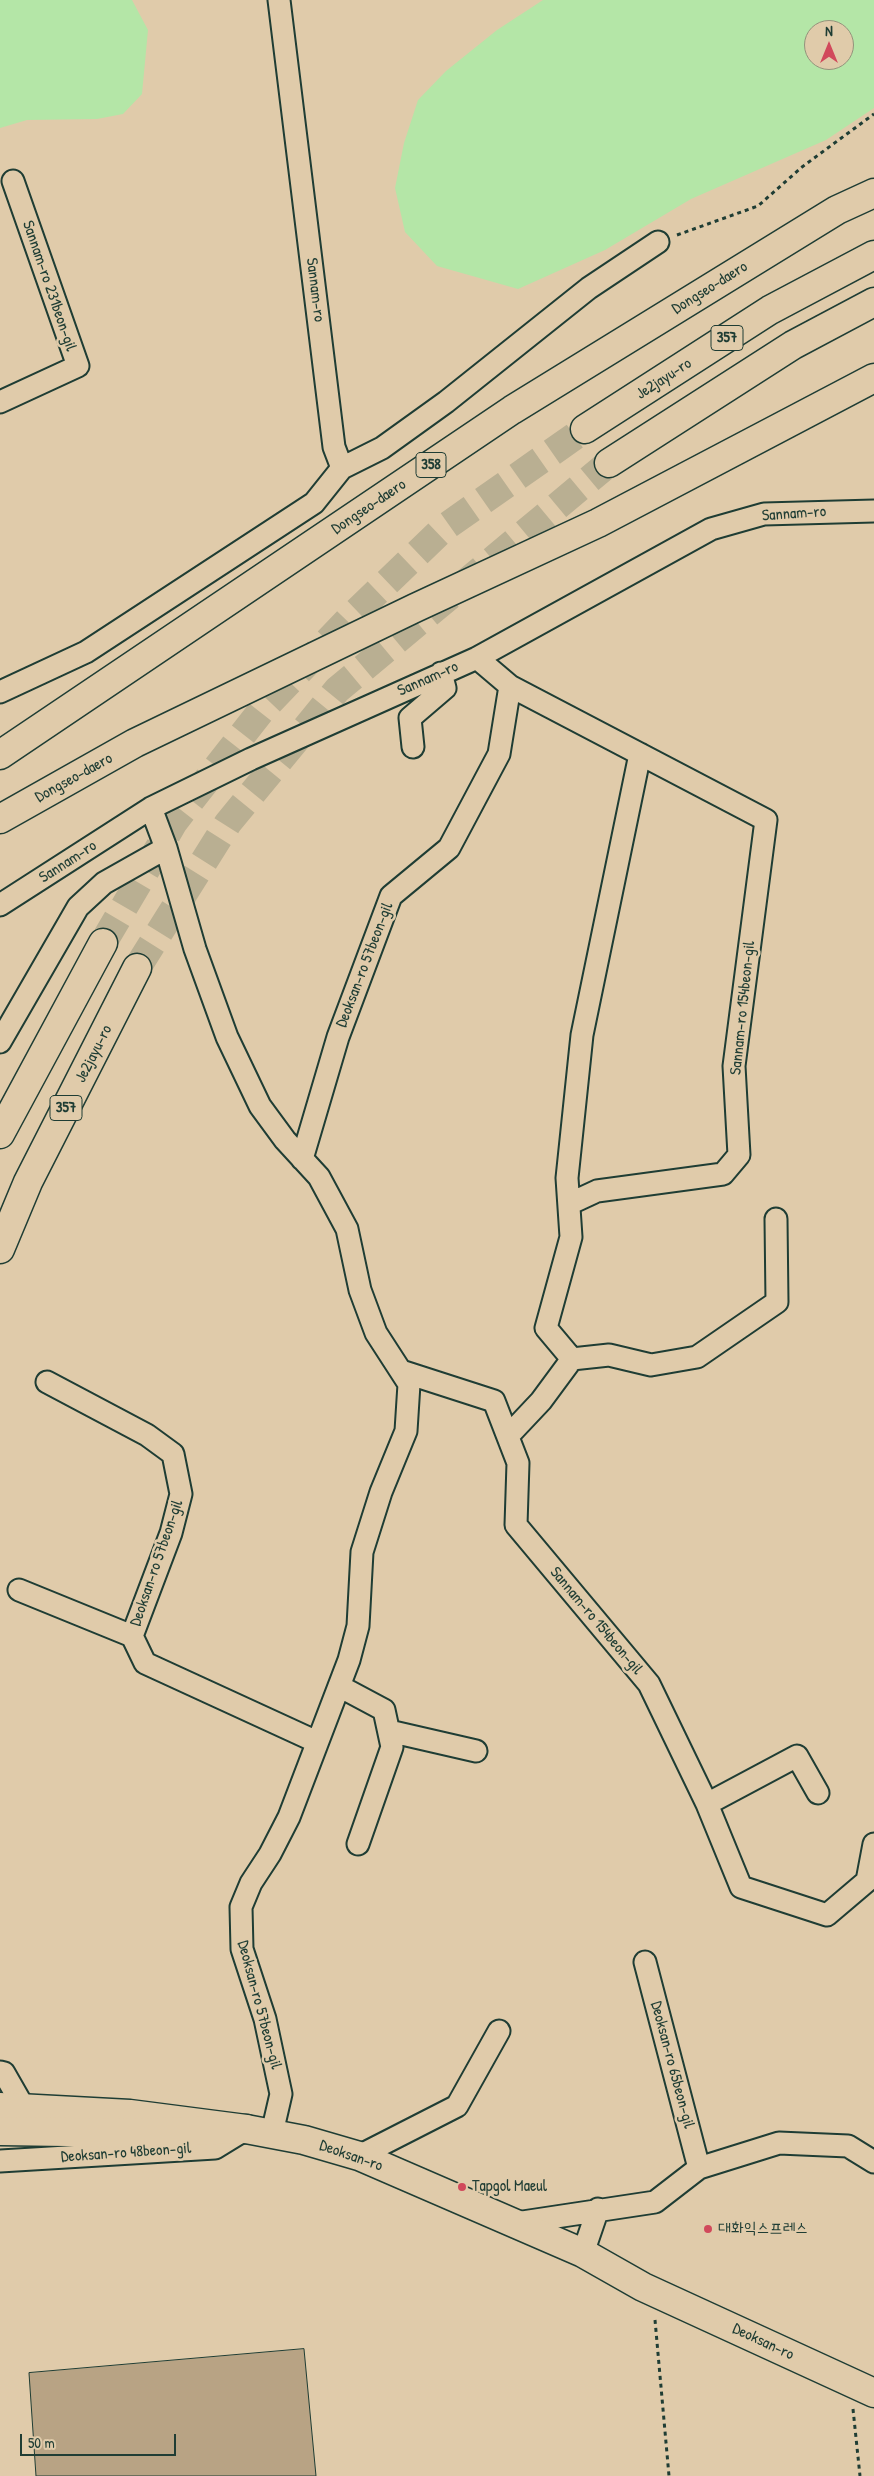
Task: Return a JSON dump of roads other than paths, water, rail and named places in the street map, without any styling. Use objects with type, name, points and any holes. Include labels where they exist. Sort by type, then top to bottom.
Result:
[{"type":"main road","name":"Dongseo-daero","points":[[0,755],[512,410],[837,210],[874,193]]},
{"type":"main road","name":"Je2jayu-ro","points":[[584,430],[770,310],[874,255]]},
{"type":"main road","name":"357","points":[[609,464],[793,345],[874,302]]},
{"type":"main road","name":"Dongseo-daero","points":[[0,819],[134,743],[415,608],[598,523],[874,378]]},
{"type":"main road","points":[[0,1134],[103,943]]},
{"type":"main road","name":"Je2jayu-ro","points":[[0,1249],[28,1182],[137,968]]},
{"type":"main road","name":"Deoksan-ro","points":[[12,2108],[130,2114],[246,2128],[359,2156],[583,2253],[653,2291],[862,2388]]},
{"type":"main road","points":[[0,2131],[133,2133],[246,2128]]},
{"type":"street","name":"Sannam-ro","points":[[279,0],[334,447],[342,468]]},
{"type":"street","name":"Sannam-ro 231beon-gil","points":[[0,402],[78,366],[12,181]]},
{"type":"street","points":[[0,692],[86,652],[314,503],[342,468],[382,448],[446,402],[589,288],[658,242]]},
{"type":"street","name":"Sannam-ro","points":[[0,905],[151,808],[251,759],[477,658],[711,529],[764,514],[874,511]]},
{"type":"street","name":"Sannam-ro 154beon-gil","points":[[477,658],[510,686],[766,820],[734,1066],[739,1155],[722,1174],[597,1191],[569,1204]]},
{"type":"street","points":[[413,747],[410,718],[445,688],[441,673]]},
{"type":"street","name":"Deoksan-ro 57beon-gil","points":[[302,1159],[338,1037],[391,896],[449,848],[499,754],[510,686]]},
{"type":"street","points":[[572,1359],[546,1328],[571,1237],[568,1178],[582,1035],[640,754]]},
{"type":"street","name":"Deoksan-ro 57beon-gil","points":[[151,808],[166,848],[195,949],[227,1037],[260,1106],[302,1159],[319,1177],[347,1229],[360,1290],[376,1333],[409,1384],[406,1431],[381,1492],[362,1552],[358,1626],[339,1686],[289,1817],[270,1854],[251,1883],[240,1907],[242,1949],[265,2019],[281,2094],[272,2133]]},
{"type":"street","points":[[0,1042],[78,908],[104,883],[166,848]]},
{"type":"street","points":[[508,1436],[541,1401],[572,1359],[609,1355],[652,1365],[698,1357],[777,1302],[776,1219]]},
{"type":"street","name":"Sannam-ro 154beon-gil","points":[[400,1370],[494,1401],[518,1463],[516,1525],[649,1684],[706,1804],[741,1887],[827,1915],[866,1881],[874,1844]]},
{"type":"street","name":"Deoksan-ro 57beon-gil","points":[[48,1382],[147,1435],[173,1454],[181,1494],[171,1533],[132,1636]]},
{"type":"street","name":"Deoksan-ro 57beon-gil","points":[[19,1590],[132,1636],[145,1663],[317,1742]]},
{"type":"street","points":[[339,1686],[384,1710],[392,1747],[358,1844]]},
{"type":"street","points":[[389,1731],[476,1751]]},
{"type":"street","points":[[706,1804],[797,1756],[818,1793]]},
{"type":"street","name":"Deoksan-ro 65beon-gil","points":[[645,1962],[699,2168]]},
{"type":"street","points":[[359,2156],[457,2106],[499,2031]]},
{"type":"street","name":"Deoksan-ro","points":[[0,2072],[4,2073],[12,2108]]},
{"type":"street","name":"Deoksan-ro 48beon-gil","points":[[0,2161],[215,2148],[246,2128]]},
{"type":"street","points":[[516,2223],[598,2209],[655,2202],[699,2168],[779,2143],[848,2146],[874,2162]]},
{"type":"street","points":[[583,2253],[598,2209]]},
{"type":"tunnel","points":[[103,943],[174,822],[261,711],[352,616],[444,528],[585,429]]},
{"type":"tunnel","points":[[137,968],[228,823],[337,690],[609,463]]},
{"type":"place","name":"Tapgol Maeul","points":[[462,2187]]},
{"type":"place","name":"대화익스프레스","points":[[708,2229]]}]
